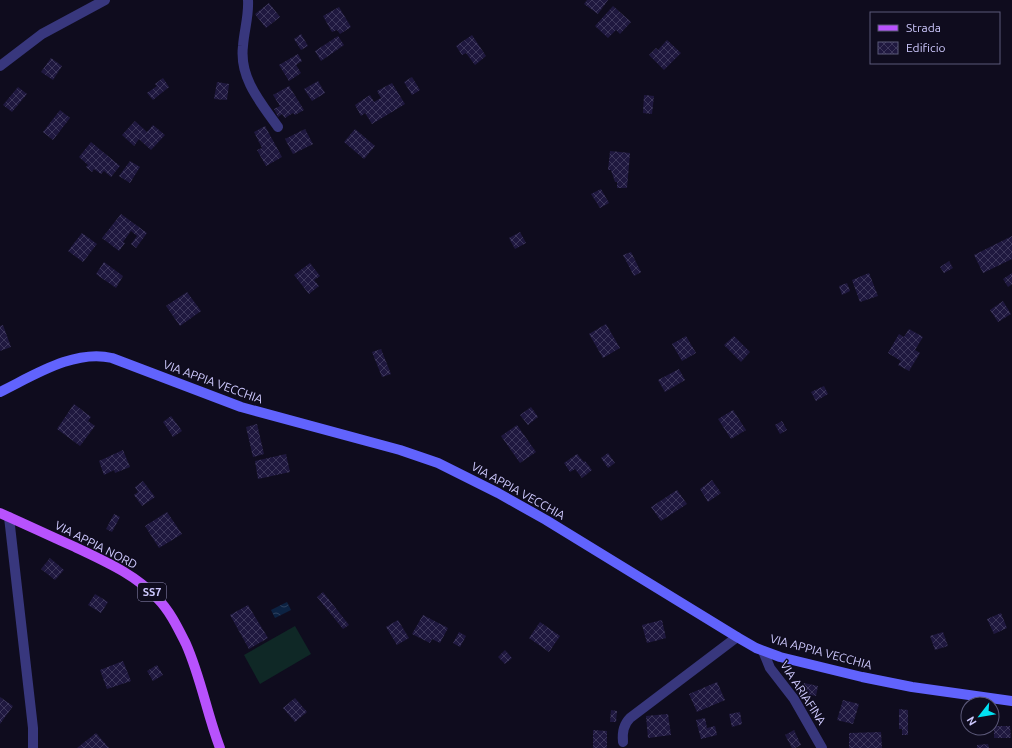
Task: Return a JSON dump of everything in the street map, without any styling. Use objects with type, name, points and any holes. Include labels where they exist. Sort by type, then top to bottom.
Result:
[{"type":"main road","name":"VIA APPIA VECCHIA","points":[[0,392],[45,370],[80,358],[100,356],[118,360],[241,407],[419,456],[449,468],[513,501],[737,637],[763,651],[786,659],[882,681],[912,687],[1012,701]]},
{"type":"main road","name":"VIA APPIA NORD","points":[[4,515],[114,566],[137,580],[158,599],[172,618],[186,645],[199,680],[220,748]]},
{"type":"street","points":[[0,66],[42,34],[105,0]]},
{"type":"street","points":[[248,0],[248,17],[242,58],[253,91],[278,127]]},
{"type":"street","points":[[4,515],[33,728],[34,748]]},
{"type":"street","points":[[622,742],[624,725],[630,718],[737,637]]},
{"type":"street","name":"VIA ARIAFINA","points":[[763,651],[770,668],[794,699],[822,748]]},
{"type":"green space","points":[[295,626],[311,654],[260,684],[244,655]]},
{"type":"water","points":[[287,602],[291,610],[275,618],[271,610]]},
{"type":"building","points":[[587,0],[608,0],[598,14],[584,4]]},
{"type":"building","points":[[269,3],[280,17],[266,28],[255,14]]},
{"type":"building","points":[[613,6],[631,22],[620,34],[616,30],[608,38],[595,26]]},
{"type":"building","points":[[339,7],[351,27],[340,34],[337,30],[332,32],[323,16]]},
{"type":"building","points":[[301,34],[308,46],[301,50],[294,39]]},
{"type":"building","points":[[472,35],[486,56],[475,65],[466,53],[462,55],[456,46]]},
{"type":"building","points":[[338,36],[344,45],[321,61],[315,51]]},
{"type":"building","points":[[667,40],[681,53],[664,70],[649,55],[656,48],[658,50]]},
{"type":"building","points":[[298,54],[302,61],[296,65],[301,73],[289,81],[279,65]]},
{"type":"building","points":[[51,58],[62,66],[53,80],[41,72]]},
{"type":"building","points":[[412,77],[420,90],[412,95],[404,82]]},
{"type":"building","points":[[163,78],[169,87],[153,100],[147,93],[157,86],[155,84]]},
{"type":"building","points":[[318,81],[325,93],[312,101],[304,89]]},
{"type":"building","points":[[217,82],[229,84],[227,100],[214,99]]},
{"type":"building","points":[[392,83],[405,104],[372,124],[365,113],[361,116],[355,105],[370,95],[374,102],[381,98],[377,91]]},
{"type":"building","points":[[289,86],[304,110],[295,115],[293,113],[285,118],[282,114],[278,117],[274,109],[280,106],[273,95]]},
{"type":"building","points":[[18,87],[27,94],[12,112],[3,105]]},
{"type":"building","points":[[644,95],[654,96],[652,114],[643,113]]},
{"type":"building","points":[[60,110],[70,118],[53,140],[43,132]]},
{"type":"building","points":[[135,121],[147,132],[153,125],[165,135],[151,150],[139,139],[134,146],[122,135]]},
{"type":"building","points":[[265,126],[282,157],[266,166],[257,150],[262,148],[254,132]]},
{"type":"building","points":[[305,129],[313,144],[293,154],[285,139]]},
{"type":"building","points":[[355,129],[375,146],[364,159],[344,142]]},
{"type":"building","points":[[91,142],[120,166],[111,177],[104,171],[101,174],[94,169],[92,172],[86,167],[88,165],[79,157]]},
{"type":"building","points":[[610,151],[630,153],[627,188],[617,188],[617,182],[615,182],[611,170],[608,170]]},
{"type":"building","points":[[130,161],[140,167],[130,183],[119,176]]},
{"type":"building","points":[[601,189],[609,203],[600,208],[591,194]]},
{"type":"building","points":[[121,214],[147,233],[136,248],[131,244],[137,236],[131,231],[123,242],[125,243],[119,251],[102,238]]},
{"type":"building","points":[[520,232],[526,243],[515,249],[509,238]]},
{"type":"building","points":[[82,233],[97,244],[83,262],[68,251]]},
{"type":"building","points":[[1012,236],[1012,259],[983,273],[974,255]]},
{"type":"building","points":[[631,252],[641,272],[634,276],[623,255]]},
{"type":"building","points":[[949,261],[953,268],[944,273],[940,267]]},
{"type":"building","points":[[104,262],[123,276],[116,288],[96,274]]},
{"type":"building","points":[[310,263],[320,276],[314,280],[319,286],[309,294],[294,275]]},
{"type":"building","points":[[869,273],[878,296],[860,302],[852,280]]},
{"type":"building","points":[[1012,273],[1012,284],[1008,287],[1003,279]]},
{"type":"building","points":[[847,283],[850,291],[842,295],[839,286]]},
{"type":"building","points":[[187,292],[201,311],[180,326],[166,306]]},
{"type":"building","points":[[1003,301],[1011,314],[998,322],[990,310]]},
{"type":"building","points":[[606,324],[620,348],[603,358],[589,334]]},
{"type":"building","points":[[3,325],[11,347],[0,351],[0,326]]},
{"type":"building","points":[[909,329],[923,337],[915,350],[920,353],[909,371],[898,365],[901,361],[888,353],[899,334],[904,337]]},
{"type":"building","points":[[686,336],[696,353],[682,361],[672,344]]},
{"type":"building","points":[[734,336],[750,352],[741,362],[724,345]]},
{"type":"building","points":[[381,349],[391,374],[382,377],[372,352]]},
{"type":"building","points":[[679,369],[685,380],[665,392],[658,380]]},
{"type":"building","points":[[824,386],[828,394],[816,401],[811,392]]},
{"type":"building","points":[[74,404],[91,417],[88,421],[95,426],[80,446],[57,429]]},
{"type":"building","points":[[531,407],[538,417],[528,425],[520,415]]},
{"type":"building","points":[[733,410],[746,430],[731,439],[718,419]]},
{"type":"building","points":[[171,416],[182,431],[173,437],[163,422]]},
{"type":"building","points":[[782,421],[787,430],[780,434],[775,425]]},
{"type":"building","points":[[257,424],[264,454],[253,457],[246,427]]},
{"type":"building","points":[[517,425],[536,452],[520,463],[501,436]]},
{"type":"building","points":[[123,450],[130,467],[115,473],[114,470],[104,475],[99,461]]},
{"type":"building","points":[[608,453],[615,463],[608,468],[601,458]]},
{"type":"building","points":[[286,454],[290,472],[258,479],[255,461]]},
{"type":"building","points":[[577,454],[592,470],[582,478],[575,469],[570,472],[564,463]]},
{"type":"building","points":[[712,480],[721,493],[708,502],[700,489]]},
{"type":"building","points":[[143,481],[155,497],[142,506],[134,495],[138,492],[135,487]]},
{"type":"building","points":[[677,490],[687,504],[661,521],[651,507]]},
{"type":"building","points":[[167,512],[182,534],[159,548],[145,526]]},
{"type":"building","points":[[114,514],[120,517],[112,532],[106,529]]},
{"type":"building","points":[[50,558],[64,570],[55,580],[41,569]]},
{"type":"building","points":[[323,592],[349,625],[343,629],[317,597]]},
{"type":"building","points":[[95,594],[108,602],[101,613],[88,605]]},
{"type":"building","points":[[248,605],[268,638],[249,649],[230,615]]},
{"type":"building","points":[[1001,613],[1007,628],[994,634],[987,619]]},
{"type":"building","points":[[423,615],[448,628],[440,643],[432,639],[430,643],[412,634]]},
{"type":"building","points":[[398,620],[409,638],[397,645],[386,627]]},
{"type":"building","points":[[662,620],[666,638],[647,643],[642,625]]},
{"type":"building","points":[[540,622],[560,636],[549,652],[529,638]]},
{"type":"building","points":[[459,632],[466,636],[460,647],[453,643]]},
{"type":"building","points":[[943,632],[948,646],[935,650],[930,636]]},
{"type":"building","points":[[505,650],[512,658],[505,664],[498,657]]},
{"type":"building","points":[[123,661],[131,681],[107,689],[100,670]]},
{"type":"building","points":[[157,665],[163,675],[153,681],[147,671]]},
{"type":"building","points":[[717,682],[725,700],[697,712],[689,694]]},
{"type":"building","points":[[804,683],[818,686],[816,696],[801,693]]},
{"type":"building","points":[[0,697],[13,706],[0,724]]},
{"type":"building","points":[[295,698],[307,712],[295,722],[283,708]]},
{"type":"building","points":[[843,700],[859,704],[853,724],[837,720]]},
{"type":"building","points":[[899,709],[908,710],[908,735],[902,735],[902,729],[899,729]]},
{"type":"building","points":[[611,710],[617,711],[616,722],[610,722]]},
{"type":"building","points":[[740,712],[742,724],[732,727],[729,714]]},
{"type":"building","points":[[668,714],[671,735],[648,738],[646,716]]},
{"type":"building","points":[[705,718],[707,728],[715,726],[717,735],[701,739],[696,720]]},
{"type":"building","points":[[1000,726],[1010,726],[1011,738],[994,738],[994,736],[1000,736]]},
{"type":"building","points":[[593,730],[607,731],[607,748],[593,748]]},
{"type":"building","points":[[794,730],[801,745],[792,748],[785,735]]},
{"type":"building","points":[[881,732],[882,748],[849,748],[849,733]]},
{"type":"building","points":[[96,733],[109,748],[77,748]]},
{"type":"building","points":[[988,744],[989,748],[977,748],[977,745]]}]
